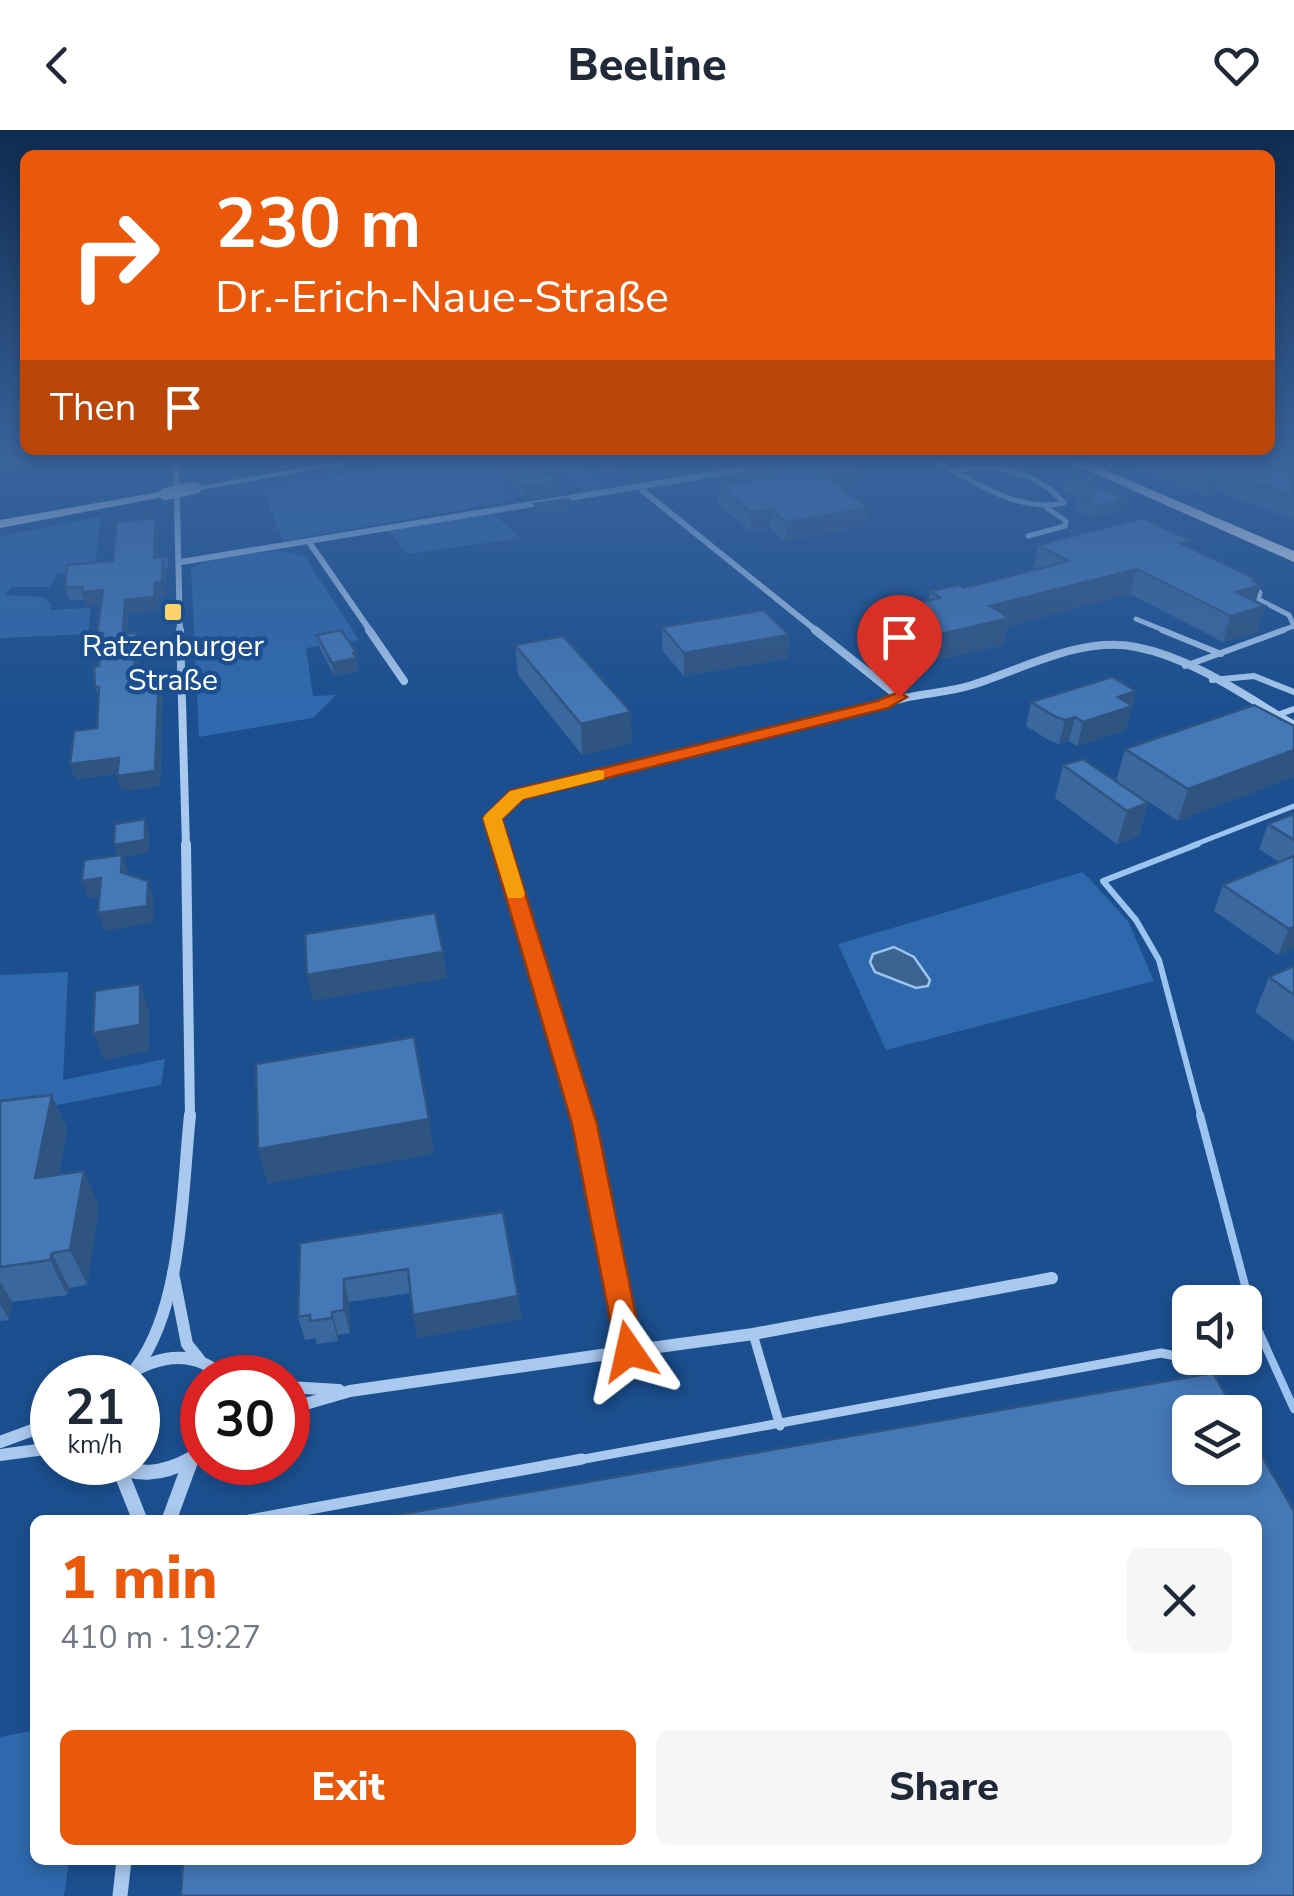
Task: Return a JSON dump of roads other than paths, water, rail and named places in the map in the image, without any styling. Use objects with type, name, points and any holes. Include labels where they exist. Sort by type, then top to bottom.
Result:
[{"type":"main road","points":[[1267,544],[1294,556]]},
{"type":"street","points":[[146,1355],[173,1272],[192,1100],[180,544]]},
{"type":"street","points":[[181,562],[293,544]]},
{"type":"street","points":[[310,544],[404,680]]},
{"type":"street","points":[[709,544],[899,697]]},
{"type":"street","points":[[629,1351],[584,1124],[492,818],[517,795],[882,705],[899,697],[954,691],[1090,648],[1117,644],[1149,649],[1294,725]]},
{"type":"street","points":[[173,1272],[187,1344],[196,1355]]},
{"type":"street","points":[[310,1403],[350,1391],[753,1334],[1052,1278]]},
{"type":"street","points":[[310,1388],[350,1391]]},
{"type":"street","points":[[0,1442],[30,1431]]},
{"type":"street","points":[[0,1455],[30,1451]]},
{"type":"street","points":[[123,1485],[138,1515]]},
{"type":"street","points":[[172,1515],[185,1485]]},
{"type":"street","points":[[120,1896],[123,1865]]},
{"type":"lane","points":[[1185,666],[1294,626],[1288,615],[1258,599],[1258,588],[1241,580]]},
{"type":"lane","points":[[1136,619],[1221,654]]},
{"type":"lane","points":[[1212,680],[1233,674],[1258,675],[1294,692]]},
{"type":"lane","points":[[1276,716],[1294,708]]},
{"type":"lane","points":[[753,1334],[780,1426]]},
{"type":"lane","points":[[277,1515],[780,1426],[1161,1353],[1182,1353],[1199,1362],[1221,1395]]},
{"type":"waterway","points":[[1191,846],[1294,806]]},
{"type":"waterway","points":[[1198,844],[1103,881],[1136,920],[1159,960],[1201,1118]]},
{"type":"waterway","points":[[1200,1115],[1255,1323],[1294,1409]]},
{"type":"place","name":"Ratzenburger Straße","points":[[173,612]]}]
